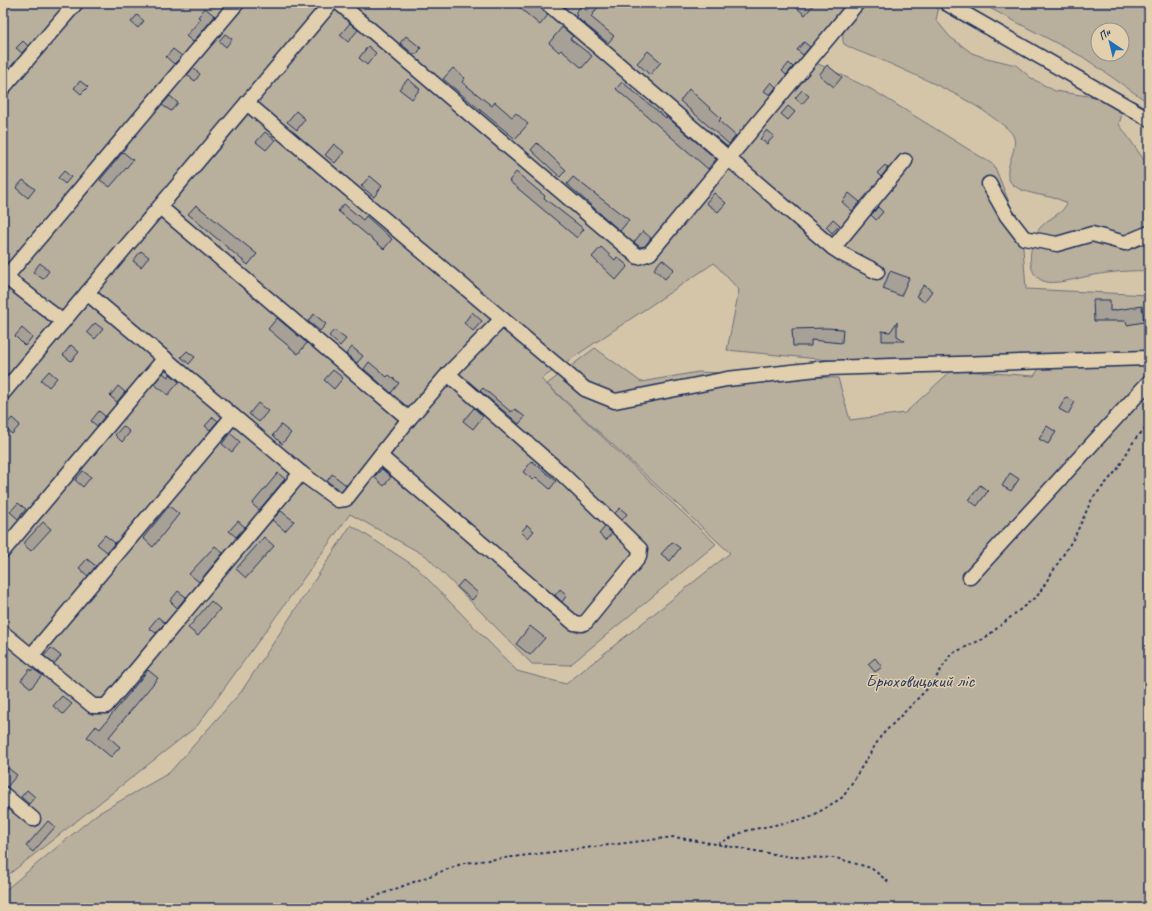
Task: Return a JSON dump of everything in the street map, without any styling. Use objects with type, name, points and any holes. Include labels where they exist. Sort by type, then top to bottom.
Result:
[{"type":"street","points":[[3,88],[76,3]]},
{"type":"street","points":[[63,322],[4,276],[237,3]]},
{"type":"street","points":[[4,391],[331,3]]},
{"type":"street","points":[[339,3],[638,257],[650,253],[857,3]]},
{"type":"street","points":[[546,3],[833,248],[877,272]]},
{"type":"street","points":[[946,3],[1147,114]]},
{"type":"street","points":[[247,103],[585,390],[615,402],[727,379],[827,368],[1149,358]]},
{"type":"street","points":[[833,248],[905,161]]},
{"type":"street","points":[[989,184],[1007,216],[1024,238],[1057,244],[1092,234],[1125,243],[1149,233]]},
{"type":"street","points":[[160,207],[409,419]]},
{"type":"street","points":[[88,293],[301,473],[338,500],[346,499],[409,419],[448,374],[501,320]]},
{"type":"street","points":[[3,551],[164,358]]},
{"type":"street","points":[[380,456],[574,623],[582,624],[591,616],[639,557],[640,549],[558,470],[448,374]]},
{"type":"street","points":[[970,577],[1149,382]]},
{"type":"street","points":[[31,656],[234,416]]},
{"type":"street","points":[[3,633],[93,706],[106,706],[301,473]]},
{"type":"street","points":[[3,794],[33,819]]},
{"type":"path","points":[[718,844],[745,831],[809,818],[843,797],[881,736],[932,684],[951,654],[986,638],[1038,595],[1075,536],[1092,499],[1116,470],[1135,438],[1149,425]]},
{"type":"path","points":[[345,908],[464,863],[674,837],[791,857],[836,858],[870,868],[890,883]]},
{"type":"green space","name":"Брюховицький ліс","points":[[3,3],[851,3],[812,61],[871,89],[994,165],[1022,234],[1026,289],[1149,295],[1149,908],[3,908],[3,892],[97,814],[169,773],[241,692],[351,525],[416,567],[517,671],[566,684],[730,553],[547,384],[595,348],[641,382],[698,372],[838,378],[850,420],[905,413],[952,370],[1034,376],[1048,356],[869,364],[727,350],[739,290],[714,263],[541,379],[716,544],[570,665],[532,664],[426,556],[350,514],[197,726],[3,879]]},
{"type":"green space","points":[[861,3],[936,3],[938,11],[936,20],[950,37],[972,53],[1016,65],[1031,78],[1055,91],[1101,98],[1121,110],[1122,114],[1119,124],[1149,167],[1149,271],[1108,273],[1068,281],[1054,282],[1043,281],[1038,278],[1031,267],[1030,260],[1036,234],[1043,224],[1063,209],[1066,205],[1065,202],[1059,199],[1031,193],[1019,189],[1013,185],[1009,180],[1008,168],[1014,150],[1014,138],[1009,130],[995,119],[969,102],[941,87],[844,44],[843,34],[845,28]]},
{"type":"green space","points":[[980,3],[1149,3],[1149,103],[1090,62],[1130,62],[1130,22],[1090,22],[1090,62]]},
{"type":"building","points":[[514,3],[535,3],[548,15],[540,25]]},
{"type":"building","points":[[596,3],[600,4],[591,17],[614,36],[608,43],[576,17],[578,16],[575,13],[581,6],[586,10]]},
{"type":"building","points":[[791,3],[815,3],[805,15]]},
{"type":"building","points":[[205,8],[215,16],[193,42],[186,36],[201,19],[198,17]]},
{"type":"building","points":[[137,15],[144,21],[138,28],[131,22]]},
{"type":"building","points":[[350,23],[358,30],[348,42],[340,35]]},
{"type":"building","points":[[562,27],[573,36],[570,39],[592,56],[582,68],[561,50],[559,52],[549,43]]},
{"type":"building","points":[[225,34],[232,39],[226,47],[219,41]]},
{"type":"building","points":[[406,36],[421,48],[417,54],[413,54],[400,43]]},
{"type":"building","points":[[23,41],[28,46],[22,53],[16,48]]},
{"type":"building","points":[[804,42],[810,47],[803,55],[797,50]]},
{"type":"building","points":[[368,46],[376,53],[367,65],[359,58]]},
{"type":"building","points":[[173,49],[182,56],[174,64],[166,57]]},
{"type":"building","points":[[648,51],[661,62],[650,75],[637,63]]},
{"type":"building","points":[[789,63],[793,67],[786,75],[782,71]]},
{"type":"building","points":[[827,65],[842,77],[834,87],[819,75]]},
{"type":"building","points":[[193,68],[200,74],[195,81],[187,75]]},
{"type":"building","points":[[453,68],[465,78],[462,82],[492,106],[495,102],[512,117],[516,113],[528,124],[515,139],[443,79]]},
{"type":"building","points":[[408,79],[420,89],[412,99],[399,89]]},
{"type":"building","points":[[80,81],[88,87],[81,94],[74,88]]},
{"type":"building","points":[[622,82],[666,118],[667,117],[716,159],[708,169],[616,89]]},
{"type":"building","points":[[771,82],[776,87],[770,95],[764,91]]},
{"type":"building","points":[[689,89],[721,118],[719,121],[736,136],[729,144],[680,101]]},
{"type":"building","points":[[802,90],[809,96],[802,104],[795,98]]},
{"type":"building","points":[[170,96],[178,103],[171,111],[162,105]]},
{"type":"building","points":[[788,106],[795,112],[788,120],[781,114]]},
{"type":"building","points":[[296,111],[305,119],[297,130],[287,122]]},
{"type":"building","points":[[767,130],[774,136],[767,144],[760,139]]},
{"type":"building","points":[[265,132],[275,140],[266,150],[256,142]]},
{"type":"building","points":[[537,143],[566,170],[560,177],[531,150]]},
{"type":"building","points":[[334,144],[344,152],[335,163],[325,155]]},
{"type":"building","points":[[123,152],[133,160],[110,187],[100,180]]},
{"type":"building","points":[[885,165],[888,168],[881,177],[877,173]]},
{"type":"building","points":[[64,171],[71,177],[65,184],[58,178]]},
{"type":"building","points":[[516,172],[545,196],[544,198],[584,229],[577,238],[509,181]]},
{"type":"building","points":[[370,176],[382,186],[374,197],[361,186]]},
{"type":"building","points":[[573,177],[629,220],[620,231],[567,184]]},
{"type":"building","points":[[23,180],[35,189],[28,198],[16,188]]},
{"type":"building","points":[[714,193],[726,203],[718,212],[706,203]]},
{"type":"building","points":[[849,193],[860,202],[852,211],[842,202]]},
{"type":"building","points":[[344,204],[363,220],[366,216],[392,239],[384,249],[338,211]]},
{"type":"building","points":[[196,205],[257,254],[248,265],[188,214]]},
{"type":"building","points":[[878,207],[883,212],[876,220],[871,215]]},
{"type":"building","points":[[833,219],[840,225],[832,233],[826,227]]},
{"type":"building","points":[[643,231],[651,238],[645,246],[640,247],[634,242]]},
{"type":"building","points":[[601,247],[615,260],[617,257],[628,266],[616,280],[592,257]]},
{"type":"building","points":[[141,251],[149,257],[141,267],[133,261]]},
{"type":"building","points":[[662,259],[674,269],[665,279],[654,269]]},
{"type":"building","points":[[40,263],[49,271],[43,279],[33,272]]},
{"type":"building","points":[[890,271],[909,278],[901,296],[883,289]]},
{"type":"building","points":[[924,285],[932,291],[924,302],[916,296]]},
{"type":"building","points":[[1093,300],[1110,300],[1110,311],[1142,306],[1144,322],[1127,325],[1126,321],[1094,321]]},
{"type":"building","points":[[472,312],[482,321],[473,331],[464,323]]},
{"type":"building","points":[[314,314],[326,324],[320,331],[308,321]]},
{"type":"building","points":[[277,318],[307,343],[298,354],[268,329]]},
{"type":"building","points":[[897,322],[897,336],[905,341],[882,341],[882,331],[890,332]]},
{"type":"building","points":[[95,323],[103,329],[95,339],[87,332]]},
{"type":"building","points":[[22,328],[32,337],[25,346],[15,336]]},
{"type":"building","points":[[792,329],[843,329],[842,343],[811,340],[811,346],[793,346]]},
{"type":"building","points":[[334,330],[346,339],[340,346],[329,336]]},
{"type":"building","points":[[71,345],[79,352],[71,361],[63,355]]},
{"type":"building","points":[[352,347],[363,356],[357,363],[346,354]]},
{"type":"building","points":[[187,351],[195,357],[189,364],[181,357]]},
{"type":"building","points":[[369,362],[387,377],[389,375],[399,383],[391,393],[364,369]]},
{"type":"building","points":[[333,370],[343,378],[334,389],[324,380]]},
{"type":"building","points":[[49,371],[57,378],[49,387],[41,380]]},
{"type":"building","points":[[163,373],[168,377],[170,374],[179,382],[168,395],[154,384]]},
{"type":"building","points":[[118,386],[125,392],[117,402],[110,396]]},
{"type":"building","points":[[483,388],[511,412],[515,409],[525,417],[519,424],[480,391]]},
{"type":"building","points":[[1066,397],[1075,402],[1068,414],[1059,409]]},
{"type":"building","points":[[258,403],[268,411],[259,422],[249,414]]},
{"type":"building","points":[[474,408],[483,416],[473,429],[463,421]]},
{"type":"building","points":[[99,411],[105,416],[97,426],[91,421]]},
{"type":"building","points":[[213,417],[218,421],[210,430],[205,426]]},
{"type":"building","points":[[12,418],[20,425],[12,434],[4,427]]},
{"type":"building","points":[[281,425],[291,433],[282,444],[273,435]]},
{"type":"building","points":[[123,426],[130,432],[122,442],[115,435]]},
{"type":"building","points":[[1047,426],[1056,432],[1048,444],[1039,439]]},
{"type":"building","points":[[230,433],[240,442],[232,452],[222,444]]},
{"type":"building","points":[[532,461],[556,481],[550,489],[536,477],[533,480],[523,472]]},
{"type":"building","points":[[382,469],[391,477],[384,486],[374,477]]},
{"type":"building","points":[[83,471],[91,477],[83,487],[75,480]]},
{"type":"building","points":[[278,473],[285,479],[259,510],[252,504]]},
{"type":"building","points":[[1010,473],[1019,479],[1011,491],[1002,486]]},
{"type":"building","points":[[332,474],[346,485],[341,491],[327,481]]},
{"type":"building","points":[[980,485],[988,491],[977,506],[969,500]]},
{"type":"building","points":[[18,503],[26,509],[18,519],[10,512]]},
{"type":"building","points":[[169,506],[179,514],[153,547],[143,538]]},
{"type":"building","points":[[620,508],[627,514],[622,520],[615,513]]},
{"type":"building","points":[[281,511],[294,521],[285,531],[272,520]]},
{"type":"building","points":[[238,521],[245,527],[236,537],[229,531]]},
{"type":"building","points":[[43,522],[51,529],[31,551],[23,544]]},
{"type":"building","points":[[527,525],[534,531],[528,538],[521,532]]},
{"type":"building","points":[[605,527],[612,533],[606,540],[599,534]]},
{"type":"building","points":[[105,535],[115,543],[107,552],[97,544]]},
{"type":"building","points":[[264,537],[274,546],[246,578],[236,569]]},
{"type":"building","points":[[672,542],[680,548],[670,561],[661,554]]},
{"type":"building","points":[[215,546],[223,553],[199,582],[189,574]]},
{"type":"building","points":[[87,559],[96,566],[88,576],[79,568]]},
{"type":"building","points":[[463,580],[478,593],[472,600],[457,587]]},
{"type":"building","points":[[560,589],[567,595],[562,602],[555,595]]},
{"type":"building","points":[[178,591],[186,597],[177,608],[170,601]]},
{"type":"building","points":[[211,601],[220,609],[198,636],[188,628]]},
{"type":"building","points":[[158,617],[165,623],[156,633],[149,628]]},
{"type":"building","points":[[530,626],[545,638],[530,655],[516,644]]},
{"type":"building","points":[[51,648],[61,656],[54,664],[44,656]]},
{"type":"building","points":[[875,658],[882,667],[875,672],[868,664]]},
{"type":"building","points":[[30,669],[31,671],[33,669],[42,675],[31,688],[21,680]]},
{"type":"building","points":[[148,670],[158,678],[109,737],[120,747],[111,757],[87,737],[96,726],[100,729]]},
{"type":"building","points":[[62,696],[72,704],[63,714],[53,706]]},
{"type":"building","points":[[8,768],[17,775],[7,787],[3,786],[3,774]]},
{"type":"building","points":[[27,790],[35,797],[29,804],[21,797]]},
{"type":"building","points":[[48,821],[55,827],[33,852],[26,846]]}]
